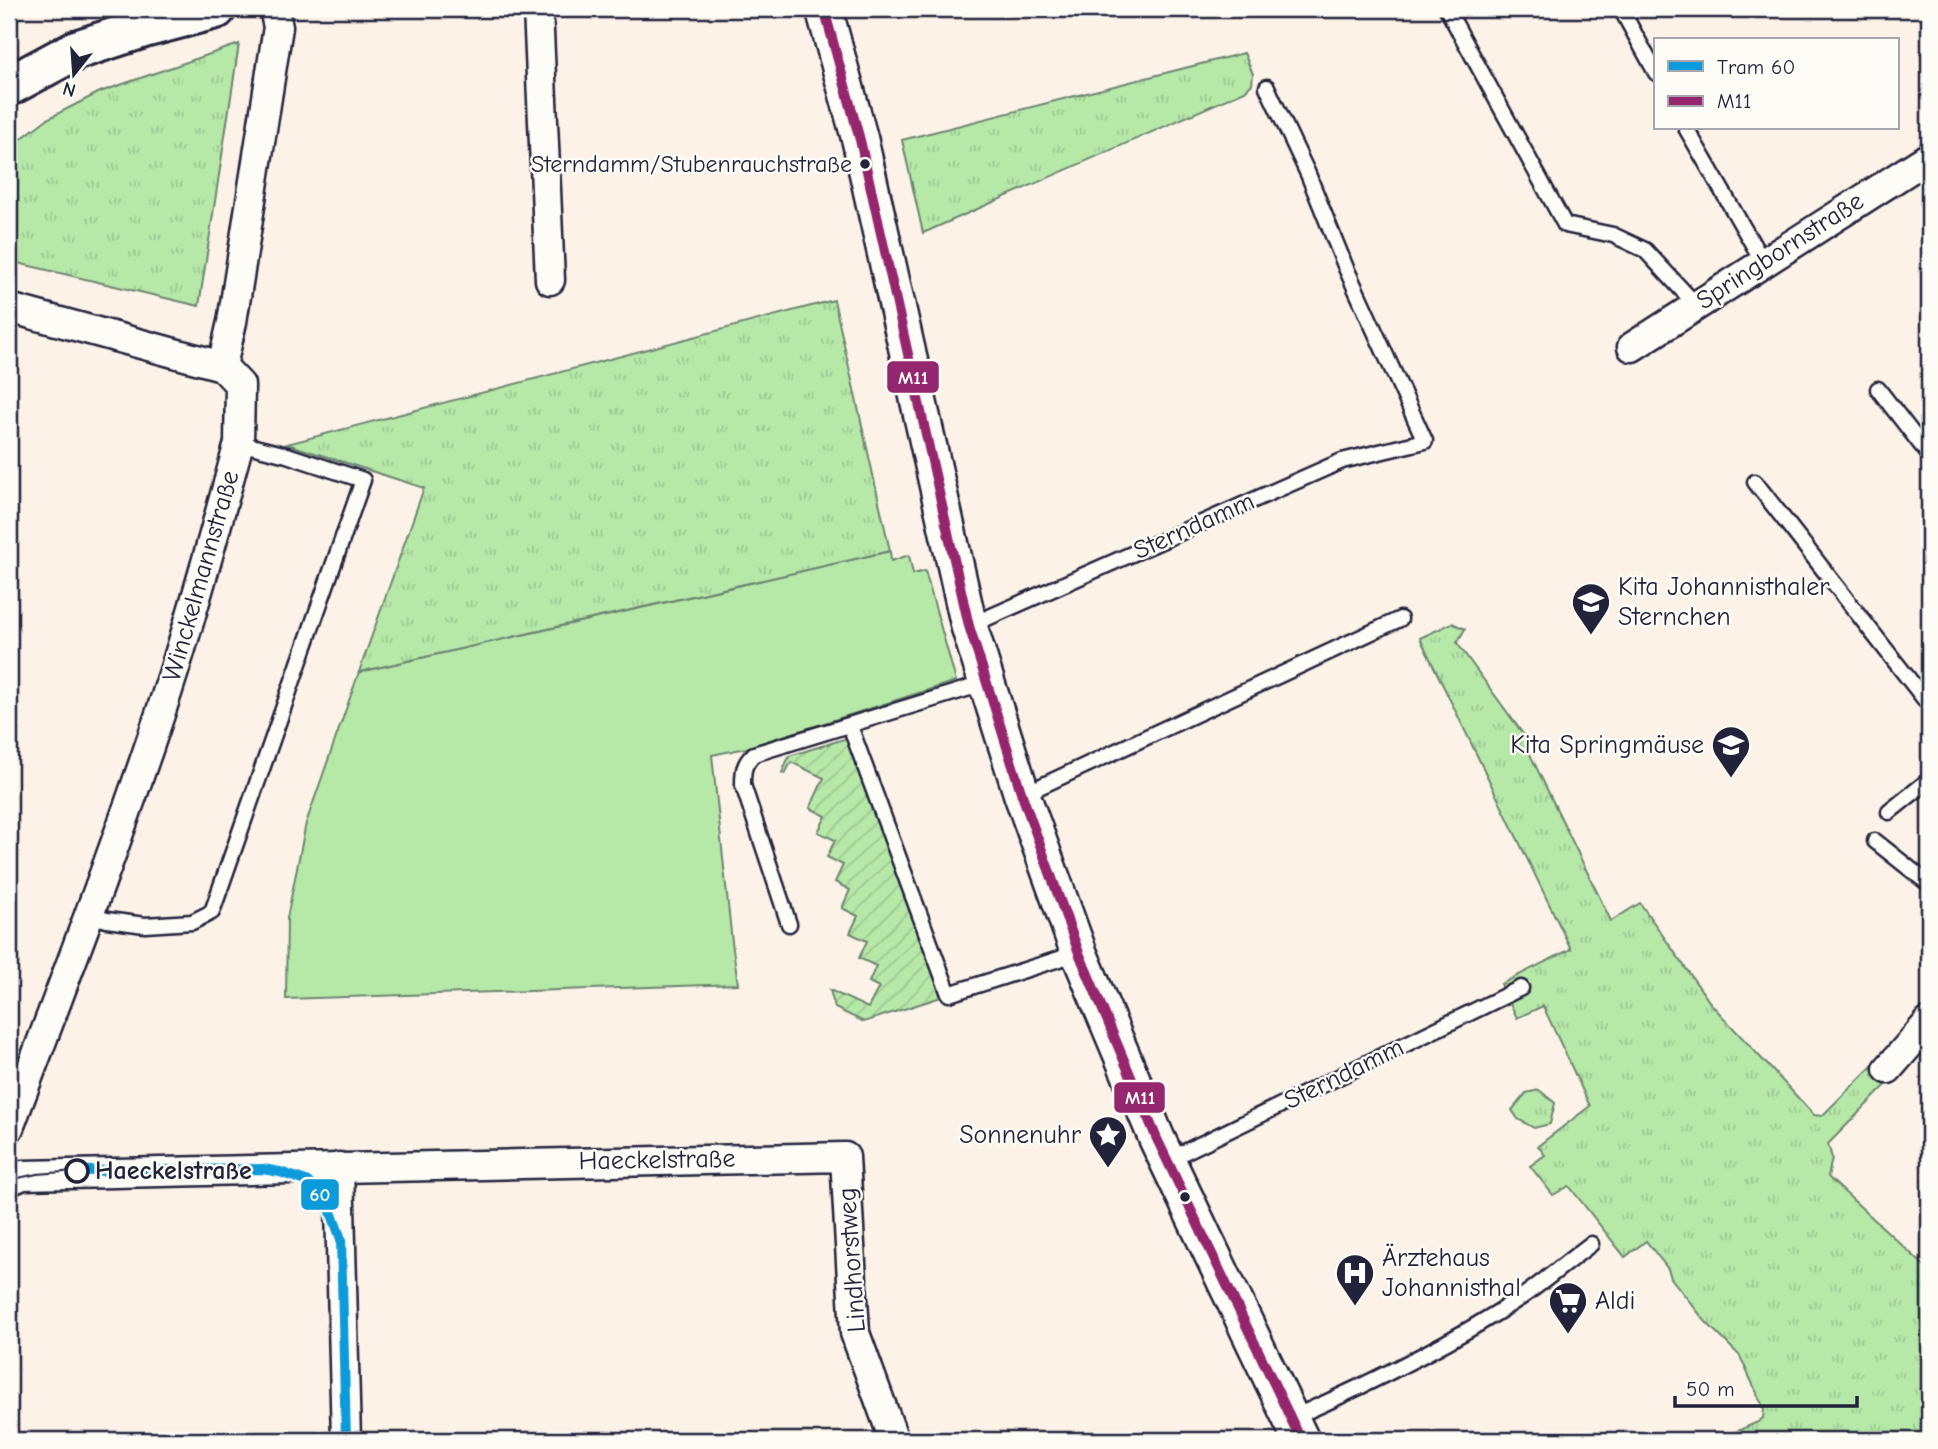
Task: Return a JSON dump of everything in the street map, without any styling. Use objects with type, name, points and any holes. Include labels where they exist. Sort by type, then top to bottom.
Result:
[{"type":"main road","points":[[9,86],[76,50],[165,15],[216,9]]},
{"type":"street","points":[[9,308],[222,366],[232,322],[278,27],[274,9]]},
{"type":"street","points":[[538,9],[550,280]]},
{"type":"street","points":[[824,9],[860,140],[969,626],[1022,795],[1079,953],[1167,1160],[1296,1429]]},
{"type":"street","points":[[849,9],[860,140]]},
{"type":"street","name":"Springbornstraße","points":[[1632,346],[1929,157]]},
{"type":"street","name":"Winckelmannstraße","points":[[9,1128],[89,915],[167,694],[199,590],[239,443],[240,385],[222,366]]},
{"type":"street","points":[[1888,1069],[1917,1030]]},
{"type":"street","name":"Haeckelstraße","points":[[9,1181],[23,1175],[845,1157]]},
{"type":"street","name":"Lindhorstweg","points":[[845,1157],[855,1333],[894,1440]]},
{"type":"street","points":[[339,1167],[346,1440]]},
{"type":"lane","points":[[1447,9],[1565,225],[1613,235],[1645,250],[1696,305]]},
{"type":"lane","points":[[1621,9],[1654,69]]},
{"type":"lane","name":"Sterndamm","points":[[969,626],[1342,461],[1425,441],[1268,87]]},
{"type":"lane","points":[[1687,130],[1763,262]]},
{"type":"lane","points":[[1878,389],[1929,455]]},
{"type":"lane","points":[[89,915],[145,925],[192,922],[212,912],[363,480],[287,454],[239,443]]},
{"type":"lane","points":[[1755,482],[1929,705]]},
{"type":"lane","points":[[1022,795],[1400,619]]},
{"type":"lane","points":[[789,924],[743,785],[743,769],[747,760],[754,754],[986,683]]},
{"type":"lane","points":[[850,726],[949,995],[1079,953]]},
{"type":"lane","points":[[1889,812],[1929,780]]},
{"type":"lane","points":[[1875,841],[1929,884]]},
{"type":"lane","name":"Sterndamm","points":[[1167,1160],[1521,988]]},
{"type":"lane","points":[[1296,1429],[1354,1391],[1524,1296],[1591,1244]]},
{"type":"green space","points":[[239,44],[199,306],[9,261],[9,148],[47,119],[100,92]]},
{"type":"green space","points":[[1244,53],[1253,74],[1252,84],[1245,91],[923,233],[902,140]]},
{"type":"green space","points":[[834,300],[890,551],[359,672],[424,488],[287,444]]},
{"type":"green space","points":[[890,551],[891,561],[909,555],[913,574],[925,571],[956,681],[746,748],[712,755],[738,984],[286,999],[287,918],[306,823],[359,672]]},
{"type":"green space","points":[[1452,623],[1465,629],[1457,643],[1528,741],[1525,744],[1611,921],[1640,903],[1711,1004],[1814,1115],[1822,1116],[1876,1062],[1892,1079],[1828,1144],[1832,1158],[1828,1177],[1929,1270],[1929,1440],[1717,1440],[1763,1418],[1764,1409],[1740,1356],[1705,1321],[1646,1241],[1625,1257],[1569,1186],[1553,1195],[1530,1166],[1545,1155],[1538,1146],[1590,1106],[1543,1006],[1517,1018],[1501,984],[1571,949],[1420,638]]},
{"type":"green space","points":[[844,739],[855,742],[941,997],[864,1022],[835,1008],[830,990],[868,1008],[879,987],[869,982],[876,966],[859,958],[867,941],[850,933],[858,916],[842,908],[850,890],[835,882],[843,865],[827,857],[835,840],[818,832],[826,816],[810,808],[824,778],[791,762],[785,774],[782,773],[789,756]]},
{"type":"green space","points":[[1539,1090],[1555,1103],[1550,1124],[1534,1128],[1518,1119],[1512,1110],[1526,1093]]},
{"type":"tram line","name":"60","points":[[77,1171],[263,1169],[306,1181],[316,1189],[330,1209],[341,1239],[346,1440]]},
{"type":"tram line","points":[[9,1180],[37,1174],[77,1171]]},
{"type":"transit line","name":"M11","points":[[824,9],[860,140],[969,626],[1022,795],[1079,953],[1157,1139],[1301,1440]]},
{"type":"place","name":"Sterndamm/Stubenrauchstraße","points":[[865,164]]},
{"type":"place","name":"Kita Johannisthaler Sternchen","points":[[1591,636]]},
{"type":"place","name":"Kita Springmäuse","points":[[1731,779]]},
{"type":"place","name":"Sonnenuhr","points":[[1108,1169]]},
{"type":"place","name":"Haeckelstraße","points":[[77,1171]]},
{"type":"place","name":"Ärztehaus Johannisthal","points":[[1355,1307]]},
{"type":"place","name":"Aldi","points":[[1568,1335]]}]
